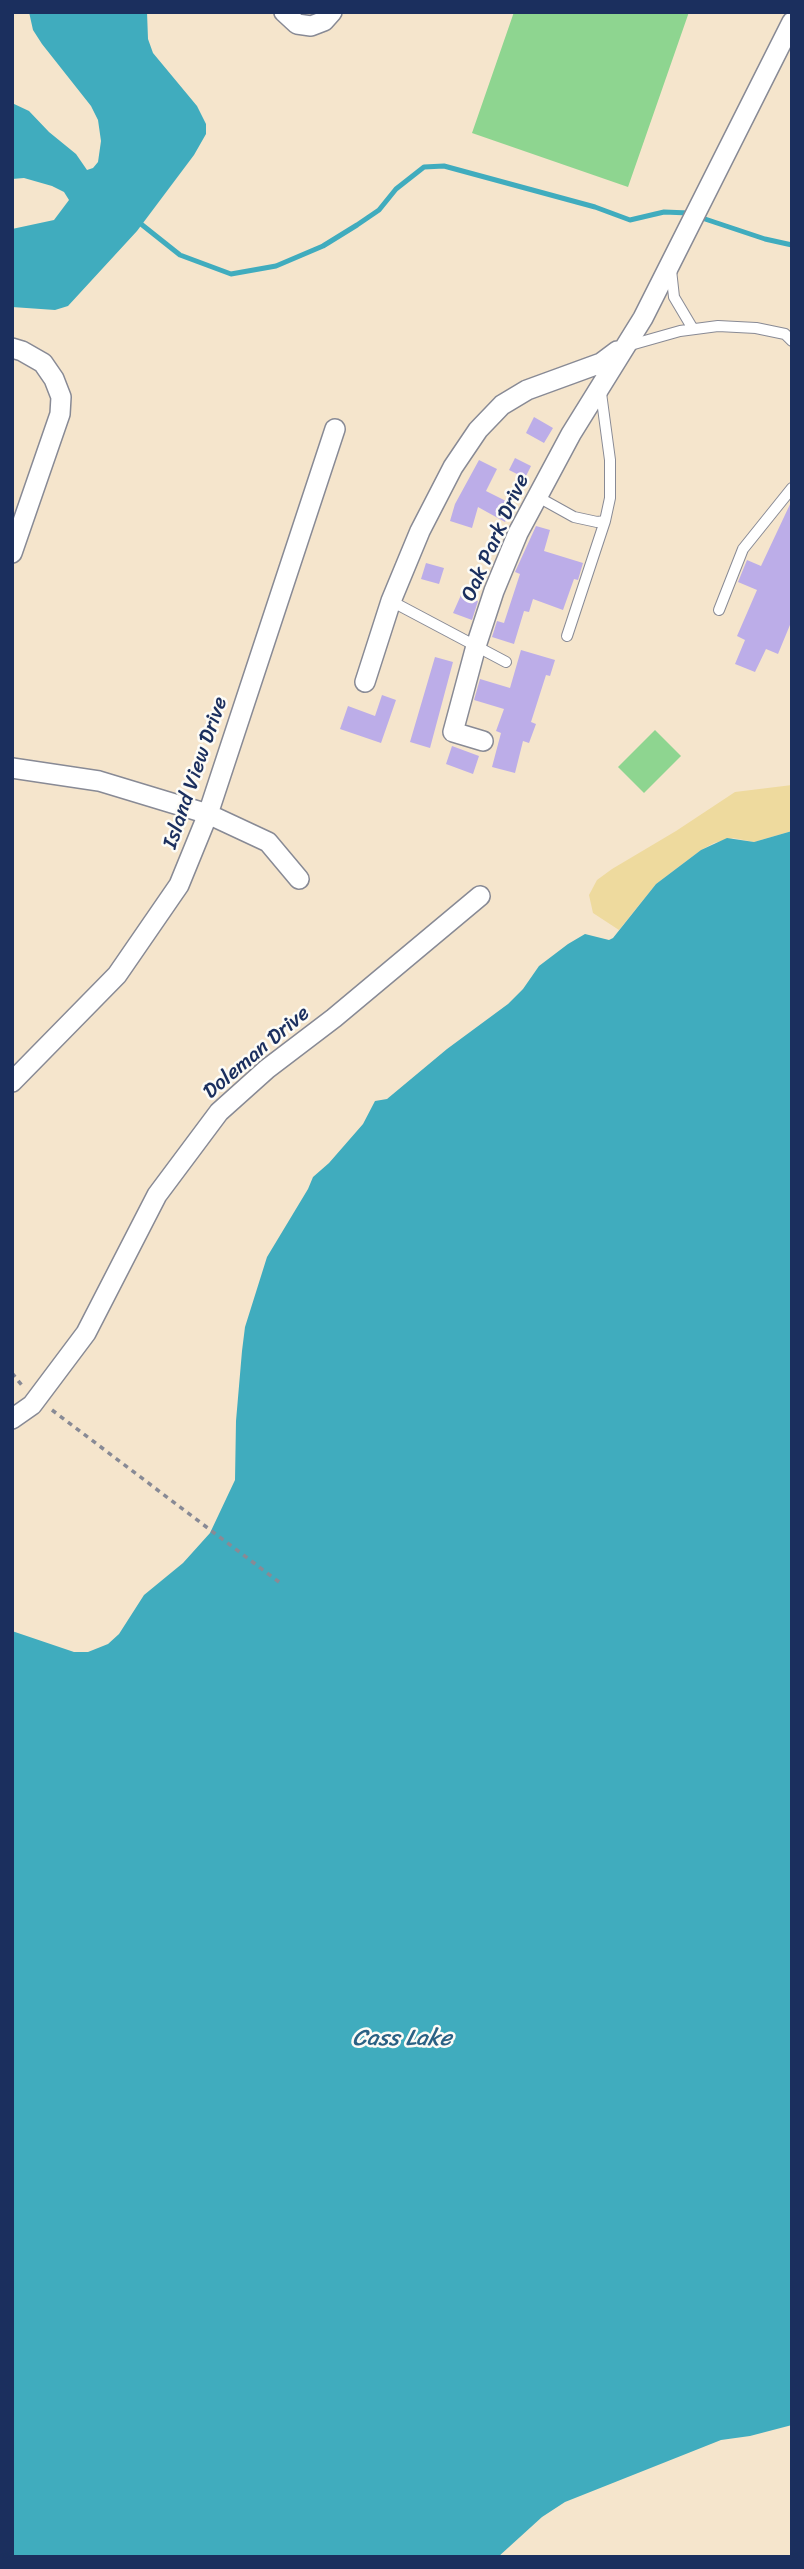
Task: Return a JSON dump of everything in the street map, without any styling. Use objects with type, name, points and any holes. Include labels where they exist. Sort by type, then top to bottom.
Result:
[{"type":"street","points":[[284,12],[290,20],[304,26],[318,24],[332,12]]},
{"type":"street","name":"Oak Park Drive","points":[[483,741],[453,732],[476,646],[494,591],[518,533],[571,434],[643,318],[792,22]]},
{"type":"street","name":"Oak Park Drive","points":[[365,682],[391,601],[420,531],[453,467],[478,430],[502,405],[527,390],[601,363],[624,347]]},
{"type":"street","points":[[12,348],[43,363],[54,379],[61,397],[60,414],[12,553]]},
{"type":"street","name":"Island View Drive","points":[[12,1082],[117,975],[179,885],[208,814],[335,429]]},
{"type":"street","points":[[12,768],[99,781],[208,814],[268,842],[299,879]]},
{"type":"street","name":"Doleman Drive","points":[[12,1419],[36,1399],[86,1333],[157,1195],[219,1112],[267,1069],[334,1018],[480,896]]},
{"type":"lane","points":[[670,265],[674,297],[693,329]]},
{"type":"lane","points":[[624,347],[693,329],[718,326],[756,328],[785,334],[792,341]]},
{"type":"lane","points":[[567,636],[610,498],[610,460],[600,386]]},
{"type":"lane","points":[[719,610],[744,549],[792,488]]},
{"type":"lane","points":[[538,497],[574,517],[605,521]]},
{"type":"lane","points":[[391,601],[506,662]]},
{"type":"path","points":[[12,1373],[28,1393],[279,1582]]},
{"type":"green space","points":[[514,12],[689,12],[628,187],[472,133]]},
{"type":"green space","points":[[655,730],[681,756],[644,793],[618,767]]},
{"type":"sand","points":[[792,785],[792,831],[754,842],[733,838],[701,850],[656,884],[619,930],[593,913],[589,895],[597,880],[612,869],[735,792]]},
{"type":"water","points":[[29,12],[147,12],[148,39],[153,53],[197,106],[206,124],[206,134],[194,155],[137,231],[68,306],[55,310],[12,307],[12,229],[54,220],[69,200],[64,192],[52,186],[24,178],[12,179],[12,103],[29,111],[76,154],[87,170],[98,162],[101,141],[98,120],[91,106],[42,44],[33,30]]},
{"type":"water","name":"Cass Lake","points":[[792,831],[792,2425],[721,2440],[565,2502],[542,2517],[498,2557],[12,2557],[12,1631],[74,1652],[88,1652],[108,1644],[119,1634],[144,1595],[183,1563],[210,1533],[235,1480],[236,1421],[245,1327],[267,1257],[313,1177],[363,1124],[375,1101],[387,1099],[447,1049],[508,1004],[523,989],[539,966],[568,944],[585,934],[609,940],[613,938],[656,884],[701,850],[727,838],[754,842]]},
{"type":"building","points":[[534,417],[553,428],[544,443],[526,433]]},
{"type":"building","points":[[515,458],[531,466],[525,478],[509,470]]},
{"type":"building","points":[[479,460],[497,469],[486,491],[514,505],[505,522],[478,507],[472,528],[450,521],[455,504]]},
{"type":"building","points":[[792,500],[792,620],[778,654],[766,649],[755,672],[735,664],[745,640],[737,636],[757,590],[738,582],[747,560],[761,566]]},
{"type":"building","points":[[536,526],[550,530],[544,551],[583,563],[563,610],[533,599],[529,612],[524,611],[514,644],[492,637],[497,621],[504,623],[520,574],[515,572]]},
{"type":"building","points":[[426,563],[444,568],[439,584],[421,579]]},
{"type":"building","points":[[461,595],[478,601],[472,620],[453,613]]},
{"type":"building","points":[[521,650],[555,660],[550,676],[546,675],[531,722],[536,724],[529,743],[523,741],[515,773],[492,767],[501,733],[496,731],[504,709],[474,700],[480,679],[510,688]]},
{"type":"building","points":[[435,657],[453,662],[430,748],[410,742]]},
{"type":"building","points":[[382,695],[396,700],[381,743],[340,729],[348,706],[375,716]]},
{"type":"building","points":[[452,746],[479,756],[473,774],[446,764]]},
{"type":"waterway","points":[[141,224],[180,255],[231,274],[276,266],[323,246],[357,225],[379,210],[396,189],[424,167],[444,166],[595,207],[630,220],[664,212],[689,213]]},
{"type":"waterway","points":[[699,217],[792,245]]}]
